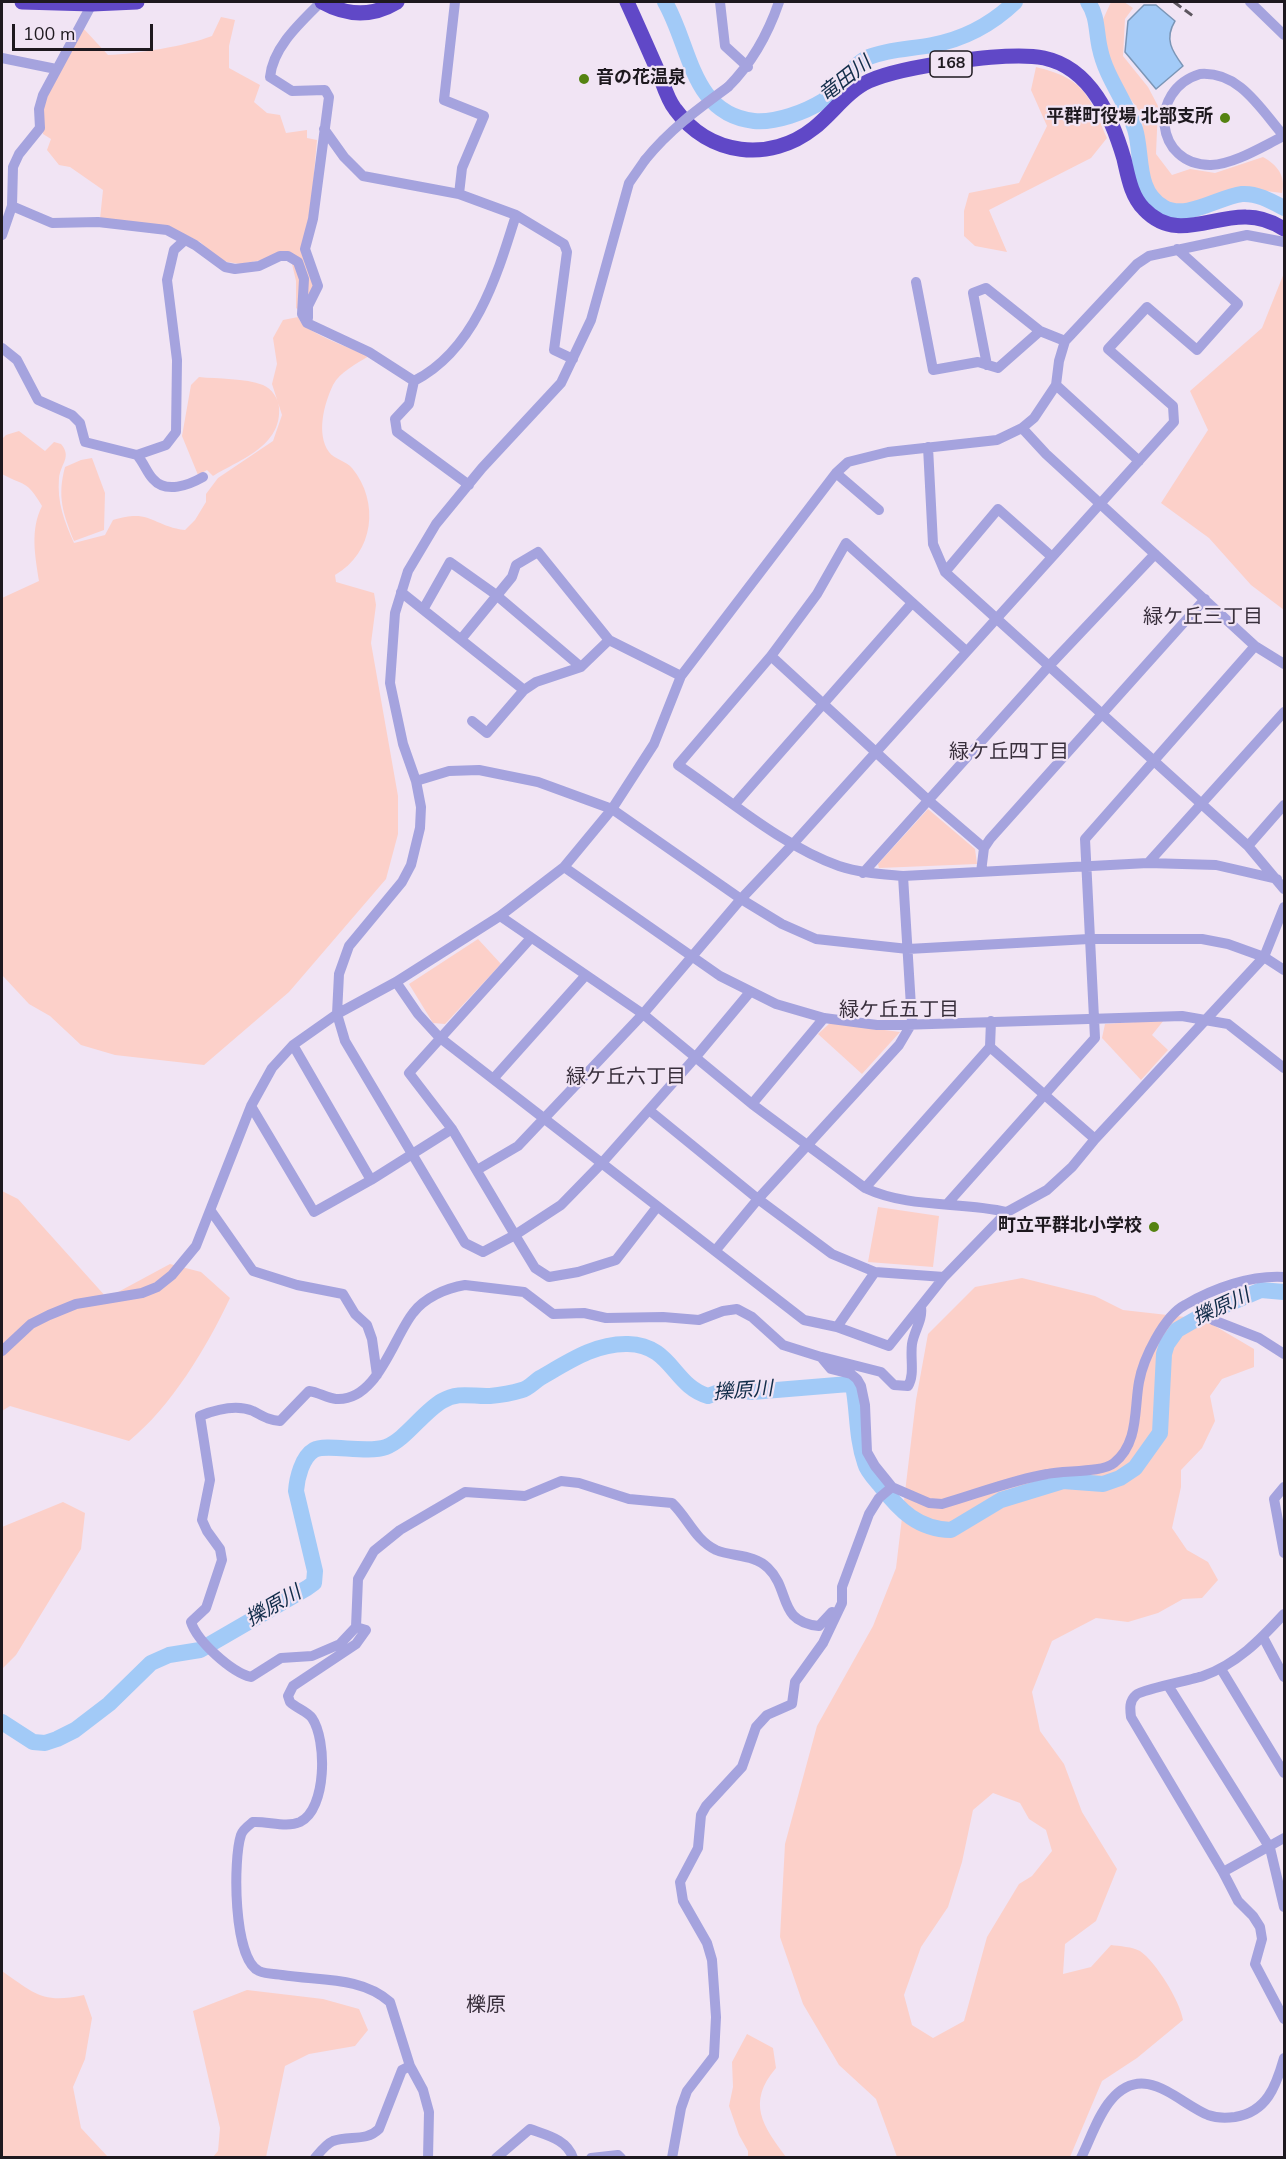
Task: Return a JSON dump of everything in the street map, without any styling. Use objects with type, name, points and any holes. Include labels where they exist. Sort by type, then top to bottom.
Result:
[{"type":"highway","points":[[22,2],[92,4],[137,2]]},
{"type":"highway","points":[[322,2],[339,10],[367,14],[385,9],[397,2]]},
{"type":"highway","name":"168","points":[[627,2],[673,107],[693,127],[720,145],[753,152],[789,144],[816,126],[851,93],[867,82],[902,70],[1002,57],[1043,58],[1080,76],[1094,92],[1117,135],[1132,191],[1137,201],[1152,216],[1163,223],[1188,227],[1250,216],[1262,218],[1284,230]]},
{"type":"street","points":[[307,323],[308,306],[318,286],[305,249],[313,219],[329,97],[325,90],[292,91],[270,77],[271,64],[277,52],[322,2]]},
{"type":"street","points":[[455,2],[444,100],[484,116],[462,168],[459,194]]},
{"type":"street","points":[[720,2],[725,46],[748,67]]},
{"type":"street","points":[[750,992],[649,1110],[561,1205],[515,1235],[483,1252],[465,1243],[413,1152],[355,1059],[345,1041],[337,1014],[339,974],[349,945],[402,882],[411,865],[420,828],[421,807],[416,781],[403,744],[390,683],[392,634],[401,592],[417,554],[436,524],[482,468],[561,383],[591,320],[629,183],[661,140],[728,87],[748,67],[771,24],[779,2]]},
{"type":"street","points":[[1250,2],[1284,35]]},
{"type":"street","points":[[2,236],[12,206],[13,167],[19,154],[40,128],[39,109],[56,69],[92,4]]},
{"type":"street","points":[[2,58],[56,69]]},
{"type":"street","points":[[1207,74],[1221,75],[1242,88],[1284,136],[1222,163],[1207,165],[1192,162],[1176,151],[1167,138],[1163,120],[1169,97],[1192,77],[1207,74]]},
{"type":"street","points":[[324,129],[344,157],[363,176],[459,194],[516,215],[564,244],[567,252],[554,350],[573,359]]},
{"type":"street","points":[[12,206],[52,223],[98,222],[167,230],[225,267],[235,269],[259,266],[280,256],[288,256],[297,262],[304,279],[301,304],[302,314],[307,323],[369,352],[414,381]]},
{"type":"street","points":[[469,485],[397,432],[395,419],[409,404],[414,381],[438,365],[479,316],[516,215]]},
{"type":"street","points":[[2,1351],[31,1324],[49,1315],[76,1304],[121,1298],[157,1287],[185,1261],[196,1246],[250,1106],[272,1068],[293,1046],[337,1014],[396,982],[500,916],[564,867],[612,809],[654,744],[681,676],[836,472],[848,462],[888,452],[997,440],[1023,428],[1034,418],[1056,385],[1059,361],[1065,341],[1137,264],[1149,256],[1247,235],[1284,242]]},
{"type":"street","points":[[2,348],[17,360],[38,400],[72,415],[80,423],[85,442],[137,455],[166,445],[176,432],[177,360],[167,280],[174,250],[185,240]]},
{"type":"street","points":[[477,1170],[518,1146],[643,1014],[741,898],[793,844],[1174,422],[1173,406],[1108,349],[1147,307],[1197,350],[1238,304],[1177,249]]},
{"type":"street","points":[[915,282],[933,370],[978,362],[998,368],[1040,331]]},
{"type":"street","points":[[987,365],[973,293],[986,288],[1040,331],[1065,341]]},
{"type":"street","points":[[1056,385],[1139,461]]},
{"type":"street","points":[[1023,428],[1046,454],[1255,646],[1284,664]]},
{"type":"street","points":[[928,447],[933,544],[945,572],[1248,846],[1284,889]]},
{"type":"street","points":[[137,455],[147,466],[150,477],[159,484],[172,487],[189,485],[203,477]]},
{"type":"street","points":[[836,472],[879,510]]},
{"type":"street","points":[[945,572],[998,509],[1051,556]]},
{"type":"street","points":[[966,651],[846,543],[817,594],[771,656],[678,765],[793,844],[838,866],[863,873],[903,876],[1148,863],[1216,865],[1276,879]]},
{"type":"street","points":[[462,638],[495,594],[512,577],[516,565],[538,552],[609,640],[681,676]]},
{"type":"street","points":[[863,873],[1048,666],[1155,554]]},
{"type":"street","points":[[424,608],[450,562],[495,594],[581,667]]},
{"type":"street","points":[[401,592],[462,638],[524,690]]},
{"type":"street","points":[[981,872],[984,848],[990,839],[1206,599]]},
{"type":"street","points":[[735,804],[912,603]]},
{"type":"street","points":[[472,721],[487,733],[524,690],[536,682],[581,667],[609,640]]},
{"type":"street","points":[[947,1204],[1043,1093],[1095,1038],[1092,1018],[1085,839],[1255,646]]},
{"type":"street","points":[[771,656],[825,703],[928,800],[984,848]]},
{"type":"street","points":[[1148,863],[1284,712]]},
{"type":"street","points":[[416,781],[449,771],[479,770],[538,782],[612,809],[741,898],[782,924],[816,939],[908,949],[1089,939],[1202,939],[1228,944],[1264,957],[1284,970]]},
{"type":"street","points":[[1248,846],[1284,805]]},
{"type":"street","points":[[564,867],[720,976],[776,1004],[824,1018],[877,1025],[1182,1016],[1204,1022],[1228,1024],[1284,1068]]},
{"type":"street","points":[[715,1251],[758,1199],[899,1045],[912,1023],[903,876]]},
{"type":"street","points":[[396,982],[418,1014],[440,1037],[546,1117],[601,1164],[804,1320],[837,1327],[889,1346],[944,1277],[1007,1212],[1047,1190],[1072,1167],[1095,1139],[1264,957],[1284,907]]},
{"type":"street","points":[[500,916],[530,939],[643,1014],[694,1059],[865,1188],[884,1197],[909,1202],[984,1206],[1007,1212]]},
{"type":"street","points":[[530,939],[409,1073],[452,1129],[535,1268],[549,1277],[578,1272],[616,1260],[657,1206]]},
{"type":"street","points":[[493,1079],[586,975]]},
{"type":"street","points":[[752,1104],[824,1018]]},
{"type":"street","points":[[865,1188],[990,1047],[991,1021]]},
{"type":"street","points":[[293,1046],[371,1180]]},
{"type":"street","points":[[990,1047],[1095,1139]]},
{"type":"street","points":[[250,1106],[314,1212],[371,1180],[452,1129]]},
{"type":"street","points":[[649,1110],[758,1199],[832,1254],[875,1272],[944,1277]]},
{"type":"street","points":[[211,1211],[253,1271],[297,1285],[343,1294],[355,1314],[368,1325],[377,1375]]},
{"type":"street","points":[[837,1327],[875,1272]]},
{"type":"street","points":[[821,1357],[831,1369],[851,1374],[861,1386],[865,1405],[867,1452],[887,1491],[929,1503],[942,1504],[1047,1474],[1109,1467],[1124,1453],[1133,1433],[1139,1380],[1156,1337],[1183,1305],[1199,1304],[1228,1286],[1263,1275],[1284,1276]]},
{"type":"street","points":[[887,1491],[869,1514],[828,1619],[819,1626],[805,1625],[787,1608],[777,1577],[767,1567],[744,1556],[718,1550],[705,1543],[672,1503],[629,1499],[579,1483],[561,1482],[525,1496],[465,1492],[400,1530],[374,1551],[363,1567],[358,1579],[356,1628],[340,1644],[312,1656],[280,1659],[251,1677],[216,1655],[195,1634],[191,1622],[206,1608],[222,1560],[220,1549],[202,1520],[210,1480],[200,1416],[222,1408],[250,1410],[267,1420],[280,1421],[309,1391],[334,1399],[353,1394],[377,1375],[414,1311],[437,1294],[465,1285],[524,1292],[553,1314],[584,1313],[606,1318],[663,1317],[699,1320],[736,1309],[752,1317],[783,1345],[881,1372],[894,1385],[908,1386],[912,1380],[912,1344],[922,1314],[921,1306]]},
{"type":"street","points":[[1199,1304],[1210,1318],[1259,1338],[1284,1354]]},
{"type":"street","points":[[1284,1487],[1274,1499],[1284,1552]]},
{"type":"street","points":[[672,2157],[681,2108],[687,2091],[714,2056],[716,2017],[712,1960],[707,1943],[683,1901],[680,1882],[698,1848],[701,1815],[742,1767],[756,1727],[767,1715],[792,1704],[795,1682],[823,1643],[842,1603],[842,1587]]},
{"type":"street","points":[[1284,1614],[1251,1650],[1221,1669],[1134,1696],[1130,1706],[1131,1717],[1223,1872],[1231,1891],[1260,1927],[1262,1938],[1255,1964],[1284,2019]]},
{"type":"street","points":[[356,1628],[366,1630],[356,1644],[293,1686],[289,1692],[290,1702],[311,1716],[319,1730],[324,1761],[319,1789],[309,1814],[301,1821],[290,1825],[253,1822],[244,1829],[235,1871],[237,1906],[246,1957],[256,1969],[321,1981],[351,1982],[369,1988],[390,2002],[410,2066],[423,2090],[429,2112],[428,2157]]},
{"type":"street","points":[[1263,1637],[1284,1677]]},
{"type":"street","points":[[1221,1669],[1284,1773]]},
{"type":"street","points":[[1169,1687],[1270,1848],[1284,1903]]},
{"type":"street","points":[[1223,1872],[1270,1848],[1284,1838]]},
{"type":"street","points":[[1081,2157],[1111,2100],[1126,2089],[1142,2084],[1162,2087],[1210,2116],[1244,2115],[1265,2102],[1277,2083],[1284,2058]]},
{"type":"street","points":[[315,2157],[334,2140],[368,2137],[375,2133],[379,2129],[402,2070],[410,2066]]},
{"type":"street","points":[[496,2157],[530,2129],[559,2140],[571,2151],[573,2157]]},
{"type":"street","points":[[591,2157],[618,2155],[621,2157]]},
{"type":"shaded area","points":[[1111,2],[1124,2],[1133,8],[1125,19],[1123,56],[1148,87],[1158,106],[1156,154],[1172,175],[1190,169],[1215,173],[1263,157],[1279,171],[1283,181],[1282,193],[1242,188],[1185,207],[1166,205],[1155,197],[1146,175],[1141,146],[1143,129],[1140,112],[1113,75],[1104,52],[1100,26]]},
{"type":"shaded area","points":[[221,17],[235,20],[229,46],[229,68],[260,85],[254,102],[267,113],[280,115],[286,133],[307,130],[307,138],[317,140],[311,207],[302,246],[315,280],[305,316],[296,308],[296,281],[290,255],[240,264],[222,261],[200,242],[169,227],[100,219],[103,190],[70,167],[59,165],[47,150],[51,139],[43,134],[44,106],[51,85],[83,28],[108,55],[146,51],[201,40],[212,36]]},
{"type":"shaded area","points":[[1036,67],[1065,77],[1083,90],[1107,138],[1091,158],[989,210],[1007,252],[975,246],[964,236],[964,211],[969,193],[1019,183],[1047,126],[1031,90]]},
{"type":"shaded area","points":[[1284,273],[1284,610],[1251,585],[1209,538],[1161,503],[1208,430],[1190,391],[1262,328]]},
{"type":"shaded area","points":[[298,317],[302,323],[318,334],[369,356],[336,380],[327,401],[322,428],[325,445],[329,452],[352,468],[367,496],[369,526],[365,540],[358,554],[335,575],[336,582],[374,593],[376,605],[371,643],[398,796],[398,834],[386,879],[289,992],[204,1065],[115,1055],[81,1045],[50,1016],[29,1004],[2,975],[2,598],[39,581],[35,533],[42,506],[29,488],[2,474],[2,439],[6,435],[19,431],[45,451],[54,442],[61,444],[66,457],[59,478],[60,503],[74,543],[105,535],[113,520],[126,517],[144,517],[185,530],[195,520],[206,502],[206,494],[218,478],[273,441],[282,415],[272,384],[277,364],[273,338],[283,320]]},
{"type":"shaded area","points":[[199,377],[240,380],[263,385],[274,394],[279,407],[274,432],[267,441],[258,450],[213,476],[207,470],[198,475],[182,436],[191,385]]},
{"type":"shaded area","points":[[92,458],[105,493],[104,530],[74,541],[62,505],[61,487],[65,467]]},
{"type":"shaded area","points":[[928,809],[975,849],[977,864],[879,868],[878,864]]},
{"type":"shaded area","points":[[478,939],[501,964],[445,1024],[433,1023],[409,984]]},
{"type":"shaded area","points":[[1164,1020],[1152,1035],[1168,1050],[1141,1080],[1102,1038],[1105,1024]]},
{"type":"shaded area","points":[[830,1023],[900,1032],[862,1074],[818,1034]]},
{"type":"shaded area","points":[[2,1191],[18,1199],[107,1298],[170,1264],[201,1272],[230,1298],[187,1375],[159,1411],[129,1441],[10,1406],[2,1411]]},
{"type":"shaded area","points":[[878,1207],[939,1216],[933,1267],[868,1262]]},
{"type":"shaded area","points":[[1022,1278],[1095,1296],[1123,1310],[1203,1319],[1254,1349],[1254,1367],[1222,1379],[1210,1396],[1215,1421],[1202,1448],[1181,1470],[1181,1487],[1172,1528],[1187,1550],[1208,1562],[1218,1580],[1202,1598],[1183,1599],[1158,1613],[1128,1622],[1096,1618],[1052,1641],[1032,1692],[1040,1731],[1064,1764],[1082,1812],[1117,1869],[1096,1921],[1065,1944],[1063,1974],[1091,1967],[1111,1945],[1140,1951],[1166,1982],[1183,2020],[1137,2058],[1102,2081],[1070,2157],[897,2157],[876,2099],[839,2065],[803,2004],[780,1937],[785,1844],[817,1726],[873,1626],[896,1568],[916,1400],[928,1334],[975,1287]],"holes":[[[993,1793],[1020,1803],[1029,1819],[1046,1830],[1052,1851],[1032,1876],[1019,1884],[987,1937],[964,2021],[933,2038],[912,2025],[904,1995],[921,1947],[948,1907],[962,1862],[973,1810]]]},
{"type":"shaded area","points":[[63,1502],[85,1513],[81,1549],[16,1655],[2,1669],[2,1527]]},
{"type":"shaded area","points":[[2,1971],[40,1995],[59,1998],[84,1995],[92,2018],[85,2059],[73,2087],[81,2128],[108,2157],[2,2157]]},
{"type":"shaded area","points":[[247,1990],[323,1999],[359,2009],[368,2030],[355,2046],[309,2054],[285,2066],[266,2157],[213,2157],[218,2151],[220,2128],[193,2011]]},
{"type":"shaded area","points":[[747,2034],[773,2048],[776,2068],[762,2092],[761,2114],[771,2135],[786,2157],[748,2157],[748,2151],[739,2135],[729,2106],[733,2087],[732,2062]]},
{"type":"water","points":[[1144,5],[1156,5],[1175,21],[1170,34],[1171,45],[1183,66],[1156,89],[1125,52],[1128,21]]},
{"type":"waterway","name":"竜田川","points":[[665,2],[705,92],[717,106],[733,116],[754,121],[772,120],[808,109],[830,96],[856,66],[869,57],[884,52],[956,39],[997,18],[1015,2]]},
{"type":"waterway","name":"竜田川","points":[[1088,2],[1095,19],[1103,60],[1135,129],[1141,172],[1148,192],[1154,200],[1172,211],[1182,211],[1192,210],[1233,196],[1248,194],[1264,198],[1284,208]]},
{"type":"waterway","name":"擽原川","points":[[2,1722],[33,1742],[45,1743],[57,1739],[75,1730],[109,1704],[151,1663],[169,1655],[200,1650],[314,1583],[315,1571],[296,1491],[299,1474],[306,1458],[314,1450],[320,1448],[378,1449],[386,1447],[448,1398],[460,1395],[494,1396],[524,1389],[571,1360],[593,1350],[628,1344],[643,1346],[654,1351],[687,1384],[708,1396],[727,1389],[752,1392],[853,1385],[860,1444],[869,1472],[895,1503],[911,1517],[929,1526],[951,1530],[1001,1500],[1063,1481],[1103,1484],[1120,1478],[1135,1468],[1160,1433],[1164,1354],[1167,1344],[1177,1330],[1205,1314],[1261,1290],[1284,1292]]},
{"type":"railway","points":[[1174,2],[1193,16]]},
{"type":"place","name":"音の花温泉","points":[[584,79]]},
{"type":"place","name":"平群町役場 北部支所","points":[[1225,118]]},
{"type":"place","name":"町立平群北小学校","points":[[1154,1227]]},
{"type":"district","name":"緑ケ丘三丁目","points":[[1203,618]]},
{"type":"district","name":"緑ケ丘四丁目","points":[[1009,753]]},
{"type":"district","name":"緑ケ丘五丁目","points":[[899,1011]]},
{"type":"district","name":"緑ケ丘六丁目","points":[[626,1078]]},
{"type":"district","name":"櫟原","points":[[486,2006]]}]
